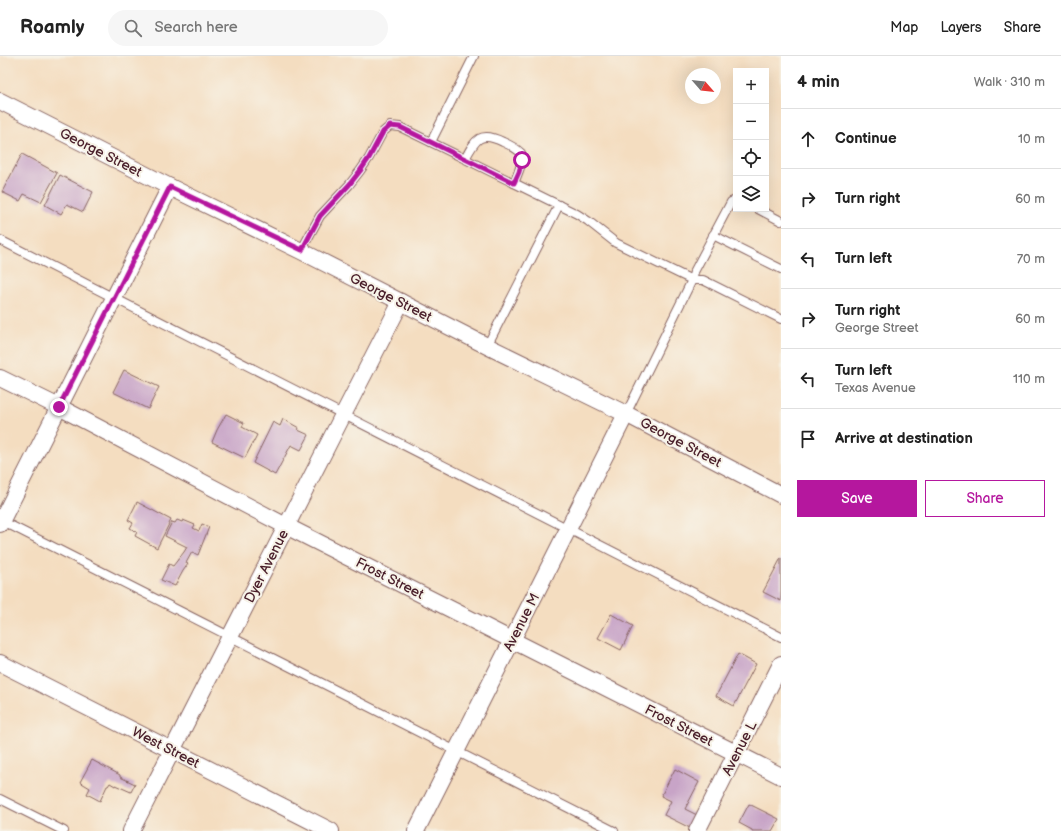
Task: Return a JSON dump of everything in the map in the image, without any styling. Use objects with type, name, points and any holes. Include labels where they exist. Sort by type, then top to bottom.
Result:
[{"type":"street","name":"George Street","points":[[0,101],[170,187],[302,250],[487,346],[626,414],[781,496]]},
{"type":"street","points":[[1,521],[170,187]]},
{"type":"street","name":"Dyer Avenue","points":[[131,831],[401,302]]},
{"type":"street","name":"Frost Street","points":[[0,378],[59,407],[286,526],[781,776]]},
{"type":"street","name":"Avenue M","points":[[416,831],[626,414]]},
{"type":"street","name":"West Street","points":[[0,663],[331,831]]},
{"type":"street","name":"Avenue L","points":[[697,831],[781,664]]},
{"type":"lane","points":[[431,142],[474,56]]},
{"type":"lane","points":[[302,250],[320,216],[360,171],[383,132],[390,126],[400,127],[559,205],[588,221],[616,243],[692,280],[704,280],[781,320]]},
{"type":"lane","points":[[465,159],[471,147],[477,140],[485,137],[493,137],[516,148],[521,153],[522,160],[514,183]]},
{"type":"lane","points":[[626,414],[692,280],[694,272],[731,202],[733,201]]},
{"type":"lane","points":[[487,346],[559,205]]},
{"type":"lane","points":[[764,212],[781,221]]},
{"type":"lane","points":[[713,235],[781,269]]},
{"type":"lane","points":[[0,240],[781,637]]},
{"type":"lane","points":[[1,521],[614,831]]},
{"type":"lane","points":[[0,799],[64,831]]},
{"type":"building","points":[[22,154],[57,173],[41,202],[24,194],[20,201],[2,192]]},
{"type":"building","points":[[60,175],[93,192],[83,212],[67,204],[61,214],[45,205]]},
{"type":"building","points":[[124,370],[159,387],[148,409],[113,392]]},
{"type":"building","points":[[226,414],[244,423],[242,427],[257,435],[245,458],[212,442]]},
{"type":"building","points":[[283,419],[299,428],[298,430],[309,435],[301,450],[291,445],[275,475],[253,463],[273,422],[280,426]]},
{"type":"building","points":[[137,502],[171,520],[157,548],[135,536],[137,532],[130,528],[133,523],[128,520]]},
{"type":"building","points":[[177,520],[182,522],[183,520],[195,525],[193,528],[199,531],[202,524],[209,527],[198,555],[192,552],[186,563],[188,564],[175,586],[161,580],[169,564],[173,566],[187,547],[165,536],[172,522],[175,523]]},
{"type":"building","points":[[781,558],[781,601],[763,592]]},
{"type":"building","points":[[611,614],[633,626],[621,650],[598,638]]},
{"type":"building","points":[[738,654],[756,664],[734,706],[716,696]]},
{"type":"building","points":[[92,760],[135,784],[131,792],[110,783],[100,801],[87,794],[90,788],[80,782]]},
{"type":"building","points":[[675,769],[699,782],[685,809],[697,815],[690,828],[664,815],[671,801],[661,796]]},
{"type":"building","points":[[749,804],[779,819],[772,831],[752,831],[739,823]]},
{"type":"route","points":[[59,407],[170,187],[302,250],[320,216],[360,171],[383,132],[390,126],[400,127],[514,183],[522,160]]}]
